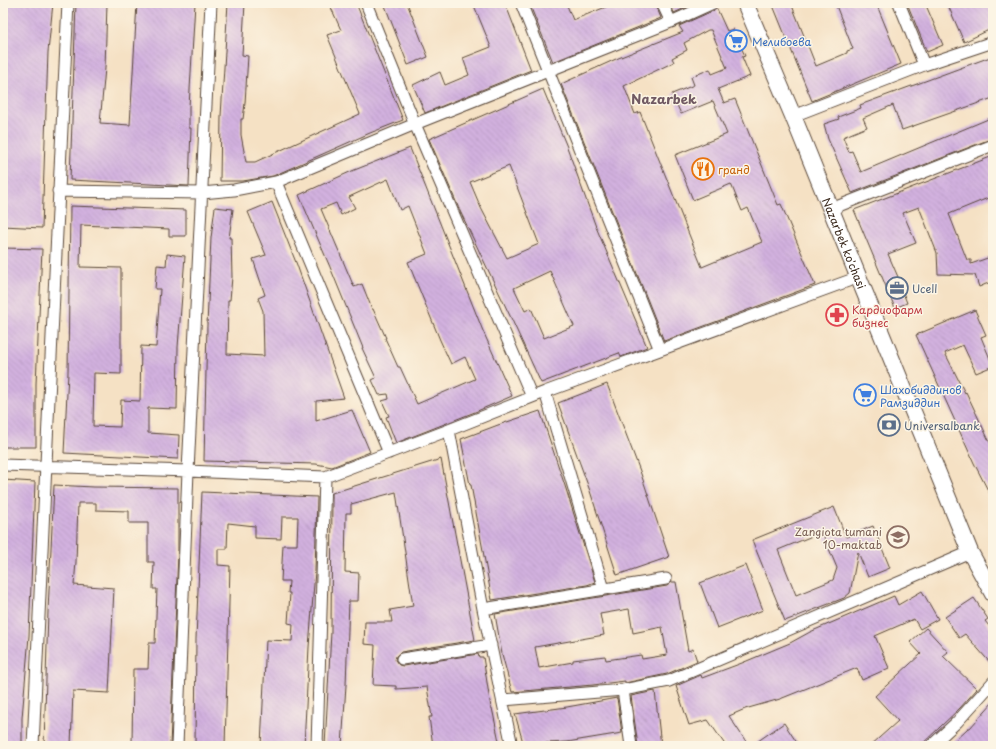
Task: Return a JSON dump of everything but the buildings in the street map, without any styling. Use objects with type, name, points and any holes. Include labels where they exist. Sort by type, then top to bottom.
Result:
[{"type":"main road","name":"Nazarbek ko'chasi","points":[[745,3],[831,208],[970,552],[993,594]]},
{"type":"street","points":[[34,746],[58,191],[68,3]]},
{"type":"street","points":[[177,746],[188,471],[211,3]]},
{"type":"street","points":[[366,3],[415,124],[532,397]]},
{"type":"street","points":[[521,3],[660,350]]},
{"type":"street","points":[[662,3],[671,22]]},
{"type":"street","points":[[58,191],[202,193],[234,190],[276,182],[415,124],[671,22],[713,3]]},
{"type":"street","points":[[899,3],[924,65]]},
{"type":"street","points":[[793,116],[924,65],[993,42]]},
{"type":"street","points":[[831,208],[993,145]]},
{"type":"street","points":[[276,182],[389,453]]},
{"type":"street","points":[[3,466],[188,471],[325,477],[545,392],[858,277]]},
{"type":"street","points":[[545,392],[604,589]]},
{"type":"street","points":[[449,430],[483,609],[512,746]]},
{"type":"street","points":[[317,746],[325,477]]},
{"type":"street","points":[[503,700],[623,690],[669,681],[970,552]]},
{"type":"street","points":[[483,609],[666,579]]},
{"type":"street","points":[[402,659],[491,645]]},
{"type":"street","points":[[931,746],[958,722],[993,682]]},
{"type":"street","points":[[623,690],[631,746]]},
{"type":"place","name":"Мелибоева","points":[[736,41]]},
{"type":"place","name":"гранд","points":[[703,169]]},
{"type":"place","name":"Ucell","points":[[897,288]]},
{"type":"place","name":"Кардиофарм бизнес","points":[[837,315]]},
{"type":"place","name":"Шахобиддинов Рамзиддин","points":[[865,395]]},
{"type":"place","name":"Universalbank","points":[[889,425]]},
{"type":"place","name":"Zangiota tumani 10-maktab","points":[[898,537]]},
{"type":"district","name":"Nazarbek","points":[[664,98]]}]
